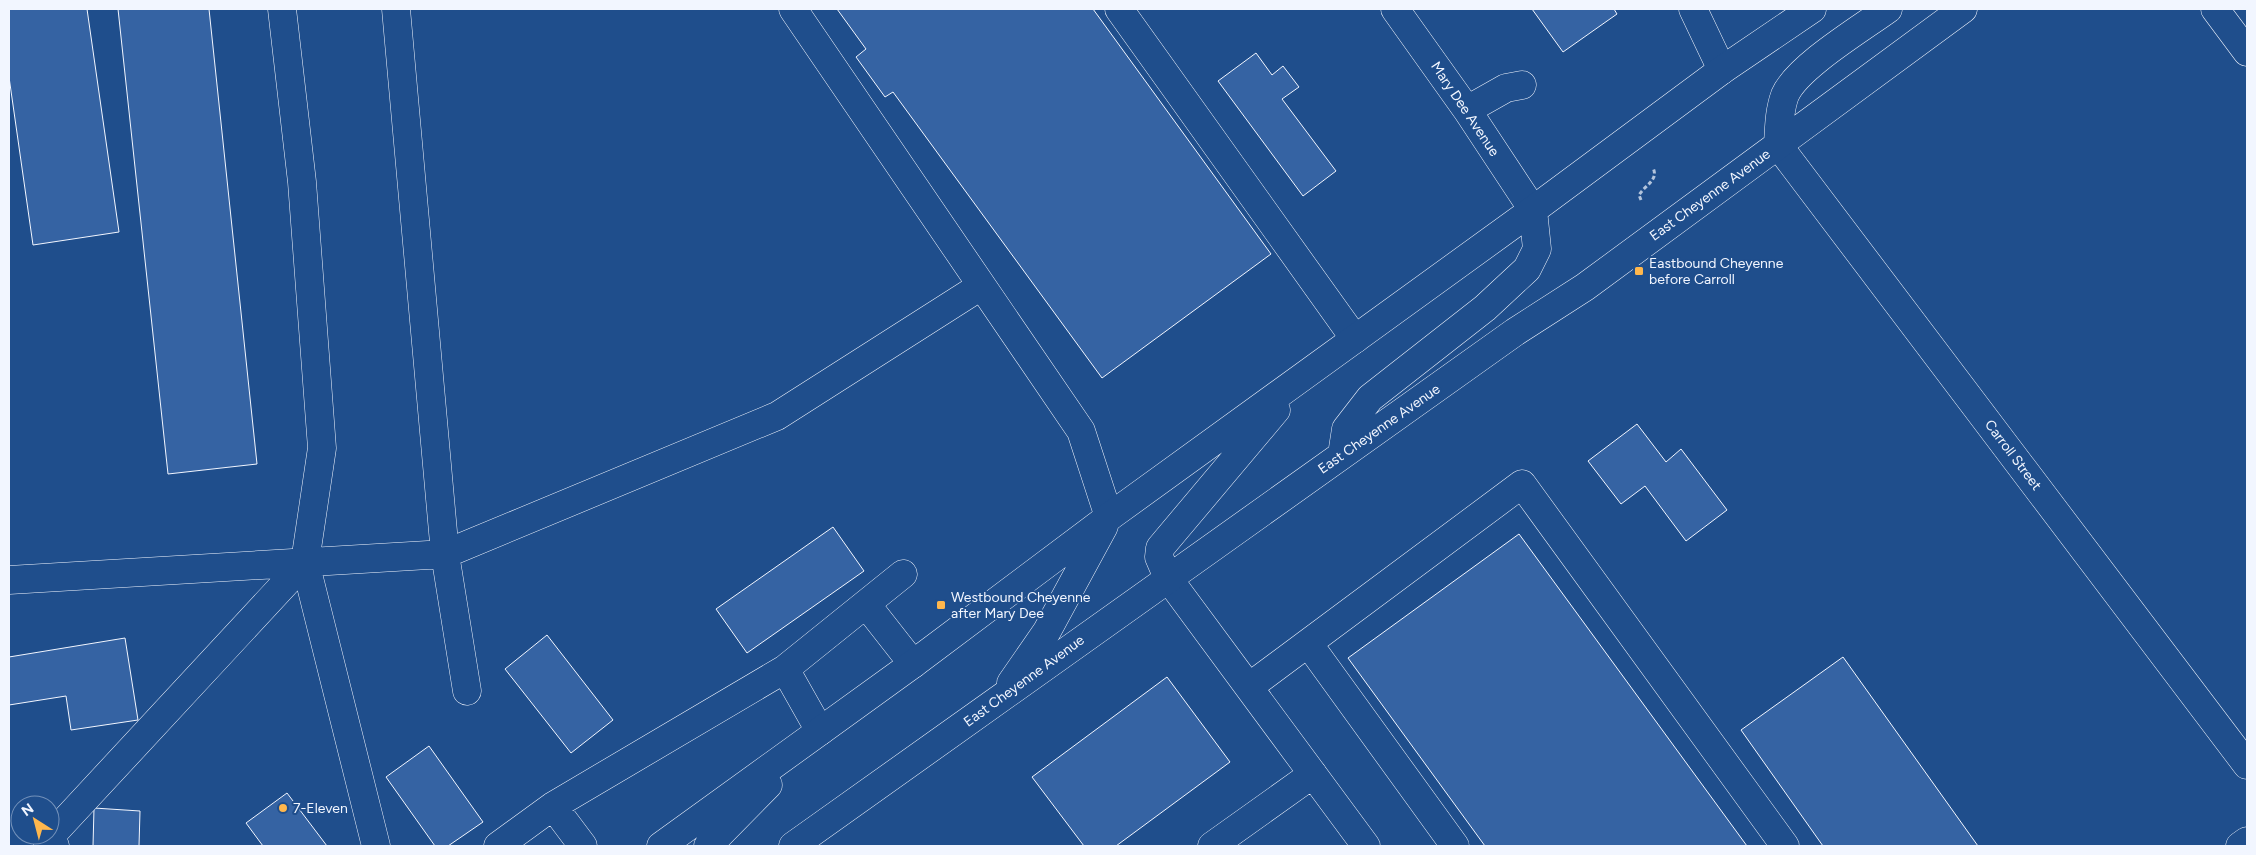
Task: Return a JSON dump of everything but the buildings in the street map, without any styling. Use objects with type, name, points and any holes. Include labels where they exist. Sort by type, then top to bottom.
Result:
[{"type":"main road","points":[[282,9],[302,182],[322,448],[305,562],[376,846]]},
{"type":"main road","points":[[396,9],[445,554],[467,691]]},
{"type":"main road","points":[[793,9],[1081,431],[1109,517],[1047,631],[1000,698]]},
{"type":"main road","points":[[1119,9],[1356,340]]},
{"type":"main road","name":"Mary Dee Avenue","points":[[1395,9],[1467,110],[1533,210]]},
{"type":"main road","points":[[1693,9],[1722,70]]},
{"type":"main road","points":[[661,846],[913,664],[1109,517],[1356,340],[1722,70],[1812,9]]},
{"type":"main road","points":[[1778,145],[1779,122],[1786,95],[1800,73],[1888,9]]},
{"type":"main road","name":"East Cheyenne Avenue","points":[[793,846],[1515,332],[1585,287],[1963,9]]},
{"type":"main road","points":[[2215,9],[2247,52]]},
{"type":"main road","points":[[1467,110],[1506,88],[1522,85]]},
{"type":"main road","name":"Carroll Street","points":[[1778,145],[2247,764]]},
{"type":"main road","points":[[1342,455],[1346,429],[1370,398],[1485,308],[1526,270],[1537,249],[1533,210]]},
{"type":"main road","points":[[9,580],[445,554],[777,416],[981,286]]},
{"type":"main road","points":[[1301,380],[1160,548],[1159,557],[1168,578],[1366,846]]},
{"type":"main road","points":[[1250,687],[1522,484],[1785,846]]},
{"type":"main road","points":[[55,846],[47,840],[305,562]]},
{"type":"main road","points":[[498,846],[553,806],[785,669],[904,574]]},
{"type":"main road","points":[[866,604],[913,664]]},
{"type":"main road","points":[[1308,643],[1455,846]]},
{"type":"main road","points":[[785,669],[820,732]]},
{"type":"main road","points":[[708,846],[820,732]]},
{"type":"main road","points":[[1212,846],[1313,774]]},
{"type":"main road","points":[[553,806],[583,846]]},
{"type":"main road","points":[[2240,846],[2247,841]]},
{"type":"path","points":[[1641,200],[1640,195],[1642,191],[1655,178],[1656,173],[1653,168]]},
{"type":"place","name":"Eastbound Cheyenne before Carroll","points":[[1639,271]]},
{"type":"place","name":"Westbound Cheyenne after Mary Dee","points":[[941,605]]},
{"type":"place","name":"7-Eleven","points":[[283,808]]}]
